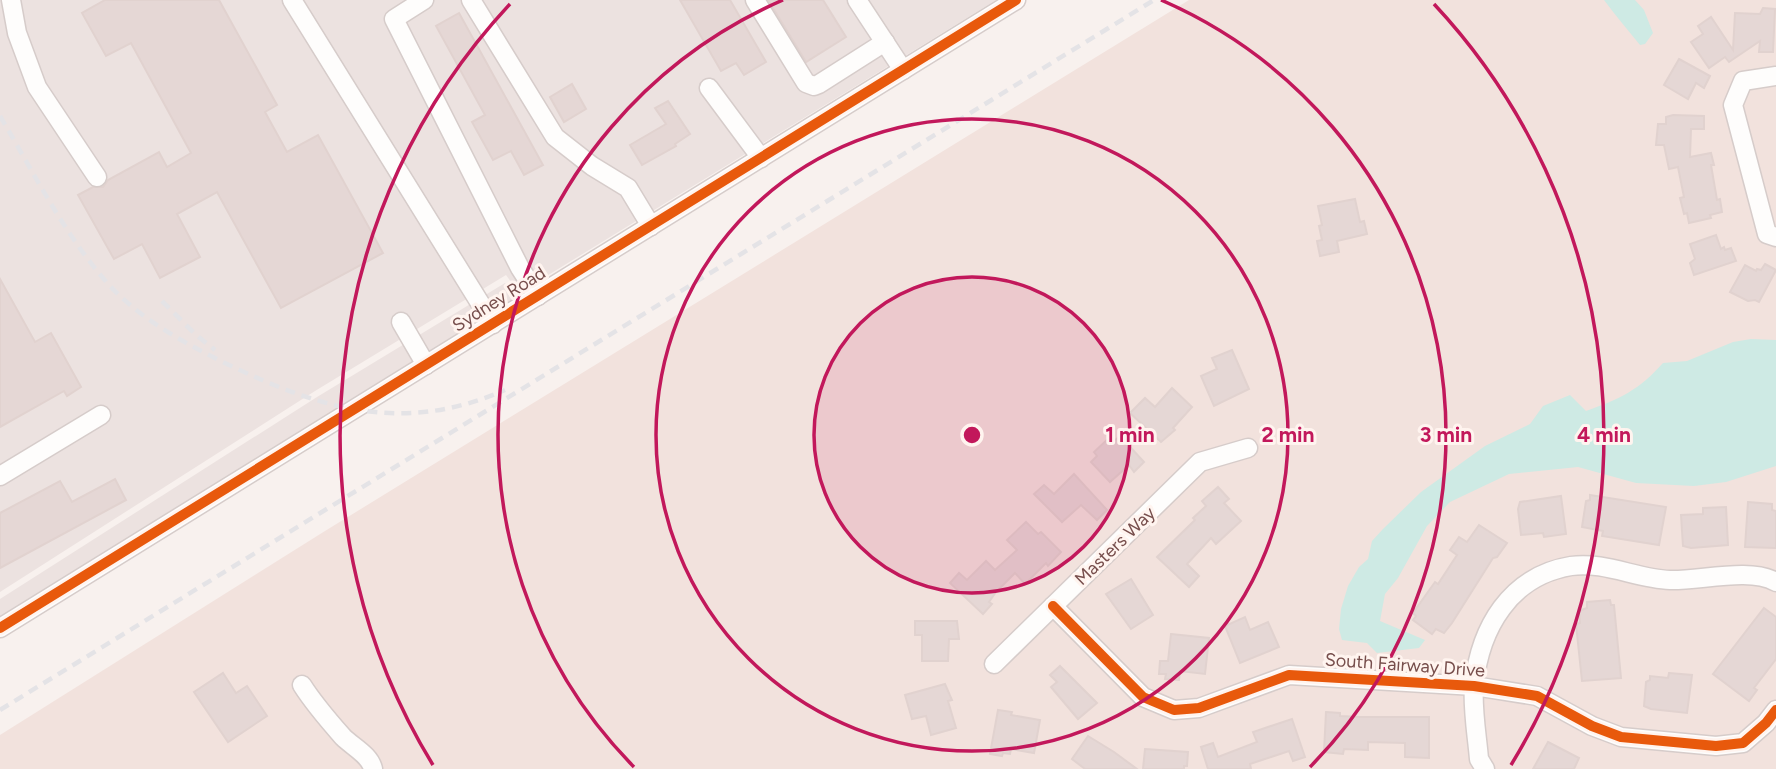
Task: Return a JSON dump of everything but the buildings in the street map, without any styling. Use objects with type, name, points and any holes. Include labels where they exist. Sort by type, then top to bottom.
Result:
[{"type":"street","points":[[11,0],[17,33],[37,87],[97,177]]},
{"type":"street","points":[[292,0],[493,324]]},
{"type":"street","points":[[424,0],[394,19],[520,268],[538,296]]},
{"type":"street","points":[[471,0],[555,138],[592,166],[628,188],[651,226]]},
{"type":"street","points":[[755,0],[809,85],[819,84],[885,41]]},
{"type":"street","points":[[858,0],[903,70]]},
{"type":"street","name":"Sydney Road","points":[[0,628],[1016,0]]},
{"type":"street","points":[[1776,76],[1743,81],[1733,105],[1767,234],[1776,237]]},
{"type":"street","points":[[709,88],[761,158]]},
{"type":"street","points":[[401,322],[426,365]]},
{"type":"street","points":[[0,476],[101,415]]},
{"type":"street","name":"Masters Way","points":[[994,664],[1200,462],[1248,448]]},
{"type":"street","points":[[1485,769],[1479,759],[1474,686],[1484,637],[1500,607],[1530,580],[1570,566],[1600,567],[1669,580],[1749,576],[1776,582]]},
{"type":"street","name":"South Fairway Drive","points":[[1053,606],[1143,697],[1174,710],[1199,708],[1289,675],[1474,686],[1537,696],[1592,726],[1621,737],[1717,746],[1743,743],[1766,723],[1776,710]]},
{"type":"street","points":[[302,685],[314,704],[371,762],[373,769]]},
{"type":"shaded area","points":[[0,0],[996,0],[519,293],[506,275],[315,391],[0,592]]},
{"type":"shaded area","points":[[1189,0],[1776,0],[1776,769],[0,769],[0,735],[325,531]]},
{"type":"shaded area","points":[[505,283],[518,299],[0,619],[0,599],[317,397]]},
{"type":"water","points":[[1604,0],[1635,0],[1644,10],[1653,33],[1645,44],[1640,45]]},
{"type":"water","points":[[1751,339],[1776,340],[1776,466],[1726,482],[1694,486],[1636,483],[1578,467],[1509,474],[1450,502],[1427,526],[1398,578],[1385,594],[1380,621],[1425,640],[1419,648],[1377,653],[1367,643],[1342,640],[1339,629],[1341,609],[1348,586],[1359,567],[1368,559],[1372,541],[1421,492],[1485,446],[1530,424],[1543,406],[1570,395],[1586,411],[1628,393],[1663,363],[1687,361],[1733,342]]},
{"type":"railway","points":[[0,710],[1154,0]]},
{"type":"railway","points":[[0,116],[64,225],[110,286],[151,321],[197,349],[298,394],[365,411],[433,411],[468,403],[505,390]]},
{"type":"railway","points":[[162,301],[215,350]]},
{"type":"cycle path","points":[[0,628],[1016,0]]},
{"type":"cycle path","points":[[1053,606],[1143,697],[1174,710],[1199,708],[1289,675],[1474,686],[1537,696],[1592,726],[1621,737],[1716,746],[1743,743],[1766,723],[1776,710]]}]
